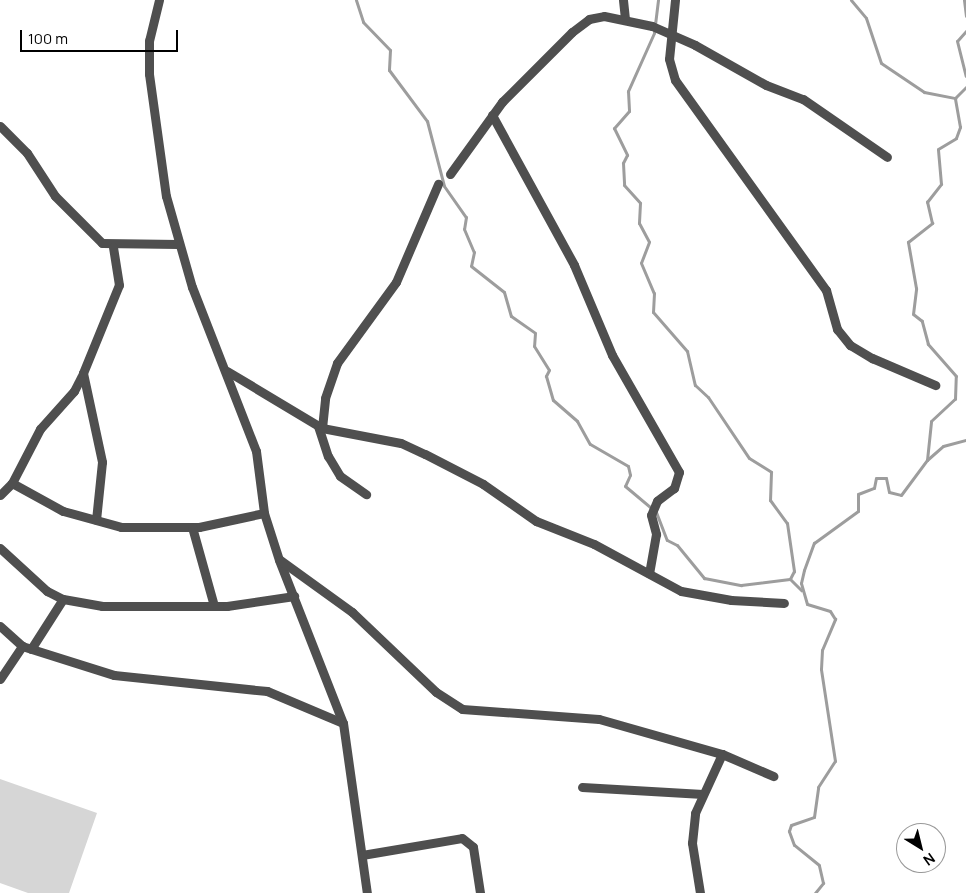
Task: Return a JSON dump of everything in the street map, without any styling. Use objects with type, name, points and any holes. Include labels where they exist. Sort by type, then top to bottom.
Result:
[{"type":"street","points":[[158,0],[149,41],[149,74],[158,155],[178,244],[256,451],[264,513],[279,560],[343,723],[367,893]]},
{"type":"street","points":[[623,0],[625,19]]},
{"type":"street","points":[[675,0],[671,35],[671,72],[679,89],[826,290],[844,338],[872,358],[935,385]]},
{"type":"street","points":[[450,174],[492,115],[589,19],[604,16],[625,19],[671,35],[766,85],[803,99],[888,157]]},
{"type":"street","points":[[492,115],[574,265],[612,355],[679,472],[674,488],[657,501],[651,515],[656,534],[649,573]]},
{"type":"street","points":[[0,126],[21,146],[39,178],[75,219],[102,243],[113,247],[178,244]]},
{"type":"street","points":[[366,494],[340,476],[328,456],[320,427],[325,398],[337,363],[396,282],[438,184]]},
{"type":"street","points":[[0,495],[12,483],[40,429],[74,391],[83,373],[119,285],[113,247]]},
{"type":"street","points":[[227,371],[320,427],[402,443],[483,484],[536,521],[649,573],[681,591],[704,597],[784,603]]},
{"type":"street","points":[[83,373],[102,462],[96,520]]},
{"type":"street","points":[[12,483],[63,511],[121,527],[192,527],[264,513]]},
{"type":"street","points":[[192,527],[214,606]]},
{"type":"street","points":[[0,548],[63,599],[112,606],[214,606],[294,596]]},
{"type":"street","points":[[279,560],[352,612],[448,702],[491,712],[599,719],[722,754],[773,776]]},
{"type":"street","points":[[0,679],[27,648],[63,599]]},
{"type":"street","points":[[0,626],[27,648],[141,681],[267,691],[343,723]]},
{"type":"street","points":[[700,893],[692,843],[695,813],[722,754]]},
{"type":"street","points":[[582,787],[703,794]]},
{"type":"street","points":[[362,856],[462,838],[473,847],[480,893]]},
{"type":"shaded area","points":[[0,779],[97,813],[69,893],[28,893],[0,883]]},
{"type":"waterway","points":[[356,0],[363,22],[390,50],[389,70],[427,121],[444,186],[466,217],[464,229],[474,252],[471,266],[504,292],[511,316],[535,333],[534,346],[549,370],[546,376],[553,400],[577,421],[590,444],[628,466],[630,475],[625,486],[656,512],[667,540],[677,545],[704,578],[741,585],[790,579],[801,590]]},
{"type":"waterway","points":[[658,0],[654,33],[628,91],[629,111],[614,128],[627,155],[623,163],[624,185],[640,203],[639,223],[649,242],[641,263],[654,293],[653,312],[687,351],[695,385],[708,397],[749,458],[771,472],[770,500],[787,523],[794,571],[790,579]]},
{"type":"waterway","points":[[851,0],[866,18],[881,63],[924,92],[955,98]]},
{"type":"waterway","points":[[964,0],[966,16]]},
{"type":"waterway","points":[[966,31],[957,41],[966,76]]},
{"type":"waterway","points":[[955,98],[966,87]]},
{"type":"waterway","points":[[927,460],[931,421],[955,399],[956,376],[928,344],[922,321],[913,314],[916,288],[908,242],[932,223],[927,202],[941,184],[938,149],[956,138],[960,127],[955,98]]},
{"type":"waterway","points":[[815,893],[823,883],[819,865],[794,845],[789,831],[791,825],[814,817],[818,787],[835,761],[821,669],[822,650],[835,619],[830,611],[807,604],[801,583],[804,570],[814,543],[858,511],[858,494],[874,488],[876,478],[886,478],[889,492],[901,495],[927,460],[943,446],[966,440]]}]
